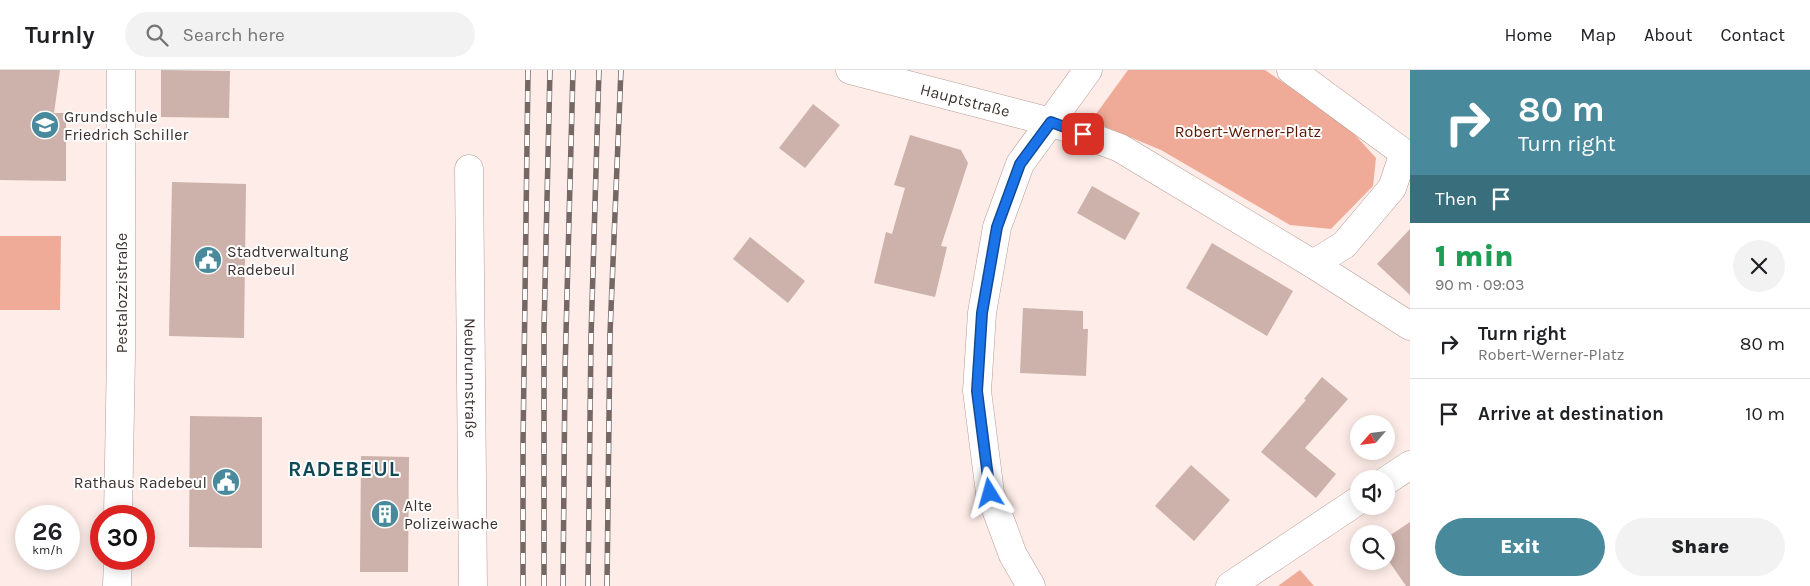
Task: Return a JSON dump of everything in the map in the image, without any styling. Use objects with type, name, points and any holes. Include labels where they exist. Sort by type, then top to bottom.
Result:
[{"type":"street","name":"Pestalozzistraße","points":[[118,505],[121,354],[121,70]]},
{"type":"street","name":"Hauptstraße","points":[[850,70],[1051,122]]},
{"type":"street","points":[[1031,586],[1013,555],[990,493],[977,391],[982,313],[997,227],[1020,164],[1088,70]]},
{"type":"street","points":[[1291,70],[1407,156],[1392,188],[1344,245],[1313,264]]},
{"type":"street","points":[[1051,122],[1120,148],[1313,264],[1410,326]]},
{"type":"street","name":"Neubrunnstraße","points":[[469,169],[473,586]]},
{"type":"street","points":[[1395,475],[1410,465]]},
{"type":"street","points":[[1230,586],[1350,506]]},
{"type":"street","points":[[117,586],[118,570]]},
{"type":"green space","name":"Robert-Werner-Platz","points":[[1128,70],[1265,70],[1347,126],[1376,158],[1373,186],[1331,229],[1290,225],[1161,150],[1091,121]]},
{"type":"green space","points":[[0,236],[61,236],[60,310],[0,310]]},
{"type":"green space","points":[[1300,570],[1314,586],[1278,586]]},
{"type":"building","name":"Grundschule Friedrich Schiller","points":[[0,70],[60,70],[54,113],[66,113],[66,181],[0,180]]},
{"type":"building","points":[[161,70],[230,71],[229,118],[161,117]]},
{"type":"building","points":[[813,104],[840,125],[805,168],[779,148]]},
{"type":"building","points":[[910,135],[961,150],[968,163],[941,246],[947,247],[935,297],[874,283],[886,232],[892,234],[905,188],[894,185]]},
{"type":"building","name":"Stadtverwaltung Radebeul","points":[[172,182],[246,184],[244,338],[169,336]]},
{"type":"building","points":[[1092,186],[1140,213],[1125,240],[1077,213]]},
{"type":"building","points":[[1410,229],[1410,295],[1377,264]]},
{"type":"building","points":[[750,237],[805,281],[788,303],[733,259]]},
{"type":"building","points":[[1212,243],[1293,291],[1267,336],[1186,288]]},
{"type":"building","points":[[1023,308],[1083,311],[1083,329],[1088,329],[1086,376],[1020,373]]},
{"type":"building","points":[[1322,377],[1348,399],[1305,448],[1336,474],[1316,498],[1261,452],[1306,400],[1304,399]]},
{"type":"building","name":"Rathaus Radebeul","points":[[190,416],[262,417],[262,548],[189,547]]},
{"type":"building","name":"Alte Polizeiwache","points":[[361,456],[409,457],[408,572],[360,572]]},
{"type":"building","points":[[1191,465],[1230,500],[1194,541],[1155,506]]},
{"type":"building","points":[[1410,522],[1410,586],[1406,586],[1395,570],[1395,532]]},
{"type":"railway","points":[[523,586],[528,70]]},
{"type":"railway","points":[[544,586],[544,330],[550,70]]},
{"type":"railway","points":[[563,586],[565,371],[573,70]]},
{"type":"railway","points":[[588,586],[591,338],[599,70]]},
{"type":"railway","points":[[607,586],[610,334],[621,70]]},
{"type":"place","name":"Grundschule Friedrich Schiller","points":[[45,125]]},
{"type":"place","name":"Stadtverwaltung Radebeul","points":[[208,260]]},
{"type":"place","name":"Rathaus Radebeul","points":[[226,482]]},
{"type":"place","name":"Alte Polizeiwache","points":[[385,514]]},
{"type":"district","name":"RADEBEUL","points":[[344,469]]},
{"type":"route","points":[[990,493],[977,391],[982,313],[997,227],[1020,164],[1051,122],[1083,134]]}]
